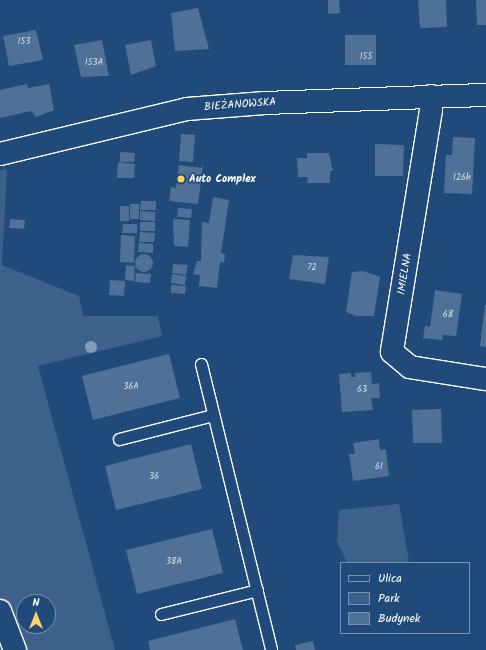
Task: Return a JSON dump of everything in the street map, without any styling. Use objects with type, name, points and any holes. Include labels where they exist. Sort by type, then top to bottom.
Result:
[{"type":"street","name":"BIEŻANOWSKA","points":[[0,154],[187,110],[431,96],[486,95]]},
{"type":"street","name":"IMIELNA","points":[[431,96],[392,352],[410,367],[486,378]]},
{"type":"street","points":[[0,611],[15,650]]},
{"type":"lane","points":[[201,364],[271,650]]},
{"type":"lane","points":[[119,439],[213,415]]},
{"type":"lane","points":[[161,614],[256,590]]},
{"type":"green space","points":[[7,169],[2,265],[79,296],[83,316],[158,316],[162,336],[38,366],[115,650],[0,650],[0,170]]},
{"type":"green space","points":[[399,504],[409,562],[347,562],[337,542],[339,510]]},
{"type":"building","points":[[328,0],[339,0],[340,13],[328,14]]},
{"type":"building","points":[[418,0],[446,0],[447,27],[420,28]]},
{"type":"building","points":[[476,0],[486,0],[486,25],[477,25]]},
{"type":"building","points":[[198,8],[209,49],[175,51],[171,13]]},
{"type":"building","points":[[36,30],[43,60],[9,66],[3,36]]},
{"type":"building","points":[[345,35],[376,35],[376,65],[345,65]]},
{"type":"building","points":[[102,40],[109,76],[81,77],[74,45]]},
{"type":"building","points":[[151,40],[156,66],[131,75],[125,45]]},
{"type":"building","points":[[27,84],[28,88],[49,84],[54,110],[36,117],[31,111],[0,118],[0,90]]},
{"type":"building","points":[[181,134],[195,135],[193,162],[179,161]]},
{"type":"building","points":[[453,137],[475,138],[472,194],[444,193],[446,155],[452,155]]},
{"type":"building","points":[[375,144],[404,145],[403,176],[375,176]]},
{"type":"building","points":[[120,152],[135,153],[134,162],[120,162]]},
{"type":"building","points":[[307,153],[329,153],[333,171],[330,171],[330,183],[307,183],[308,177],[298,177],[297,158],[307,158]]},
{"type":"building","points":[[118,162],[135,164],[134,178],[117,178]]},
{"type":"building","points":[[179,165],[201,168],[203,165],[198,204],[169,201],[171,187],[176,188]]},
{"type":"building","points":[[213,197],[229,200],[221,253],[225,254],[224,263],[220,262],[217,288],[199,286],[200,275],[193,274],[197,261],[201,261],[202,222],[209,223]]},
{"type":"building","points":[[141,201],[156,201],[156,210],[140,210]]},
{"type":"building","points":[[130,204],[139,204],[139,219],[130,219]]},
{"type":"building","points":[[120,206],[129,206],[129,221],[120,221]]},
{"type":"building","points":[[178,208],[192,209],[191,218],[177,217]]},
{"type":"building","points":[[140,211],[155,212],[155,221],[140,220]]},
{"type":"building","points":[[10,219],[25,220],[24,229],[9,228]]},
{"type":"building","points":[[173,219],[190,220],[188,247],[174,246]]},
{"type":"building","points":[[140,222],[155,222],[155,231],[140,231]]},
{"type":"building","points":[[123,224],[137,224],[137,233],[122,233]]},
{"type":"building","points":[[140,232],[155,233],[154,242],[139,242]]},
{"type":"building","points":[[121,235],[135,236],[134,263],[120,262]]},
{"type":"building","points":[[139,243],[153,244],[153,253],[138,252]]},
{"type":"building","points":[[140,254],[148,254],[153,259],[151,270],[148,272],[140,272],[135,267],[135,259]]},
{"type":"building","points":[[293,255],[329,257],[325,284],[289,279]]},
{"type":"building","points":[[173,264],[188,265],[186,275],[172,273]]},
{"type":"building","points":[[126,265],[135,266],[134,281],[125,280]]},
{"type":"building","points":[[363,271],[380,277],[374,316],[356,316],[346,312],[352,272]]},
{"type":"building","points":[[136,273],[151,274],[150,283],[135,282]]},
{"type":"building","points":[[172,274],[186,276],[185,285],[171,283]]},
{"type":"building","points":[[110,280],[125,281],[124,296],[109,295]]},
{"type":"building","points":[[171,285],[186,286],[185,294],[171,293]]},
{"type":"building","points":[[435,290],[462,294],[456,336],[443,335],[442,340],[423,338],[425,326],[430,327]]},
{"type":"building","points":[[486,305],[486,347],[480,346]]},
{"type":"building","points":[[169,354],[180,398],[93,420],[82,376]]},
{"type":"building","points":[[371,372],[372,384],[379,383],[380,398],[371,398],[373,410],[342,412],[339,374],[351,373],[351,377],[355,377],[355,373]]},
{"type":"building","points":[[441,409],[442,443],[413,443],[412,410]]},
{"type":"building","points":[[379,439],[380,450],[386,449],[389,476],[353,481],[349,454],[355,454],[353,443]]},
{"type":"building","points":[[191,444],[202,489],[116,510],[105,466]]},
{"type":"building","points":[[212,529],[223,573],[137,594],[126,550]]},
{"type":"building","points":[[235,619],[243,650],[150,650],[148,641]]},
{"type":"building","points":[[313,641],[315,650],[296,650],[295,645]]},
{"type":"place","name":"Auto Complex","points":[[181,179]]}]
